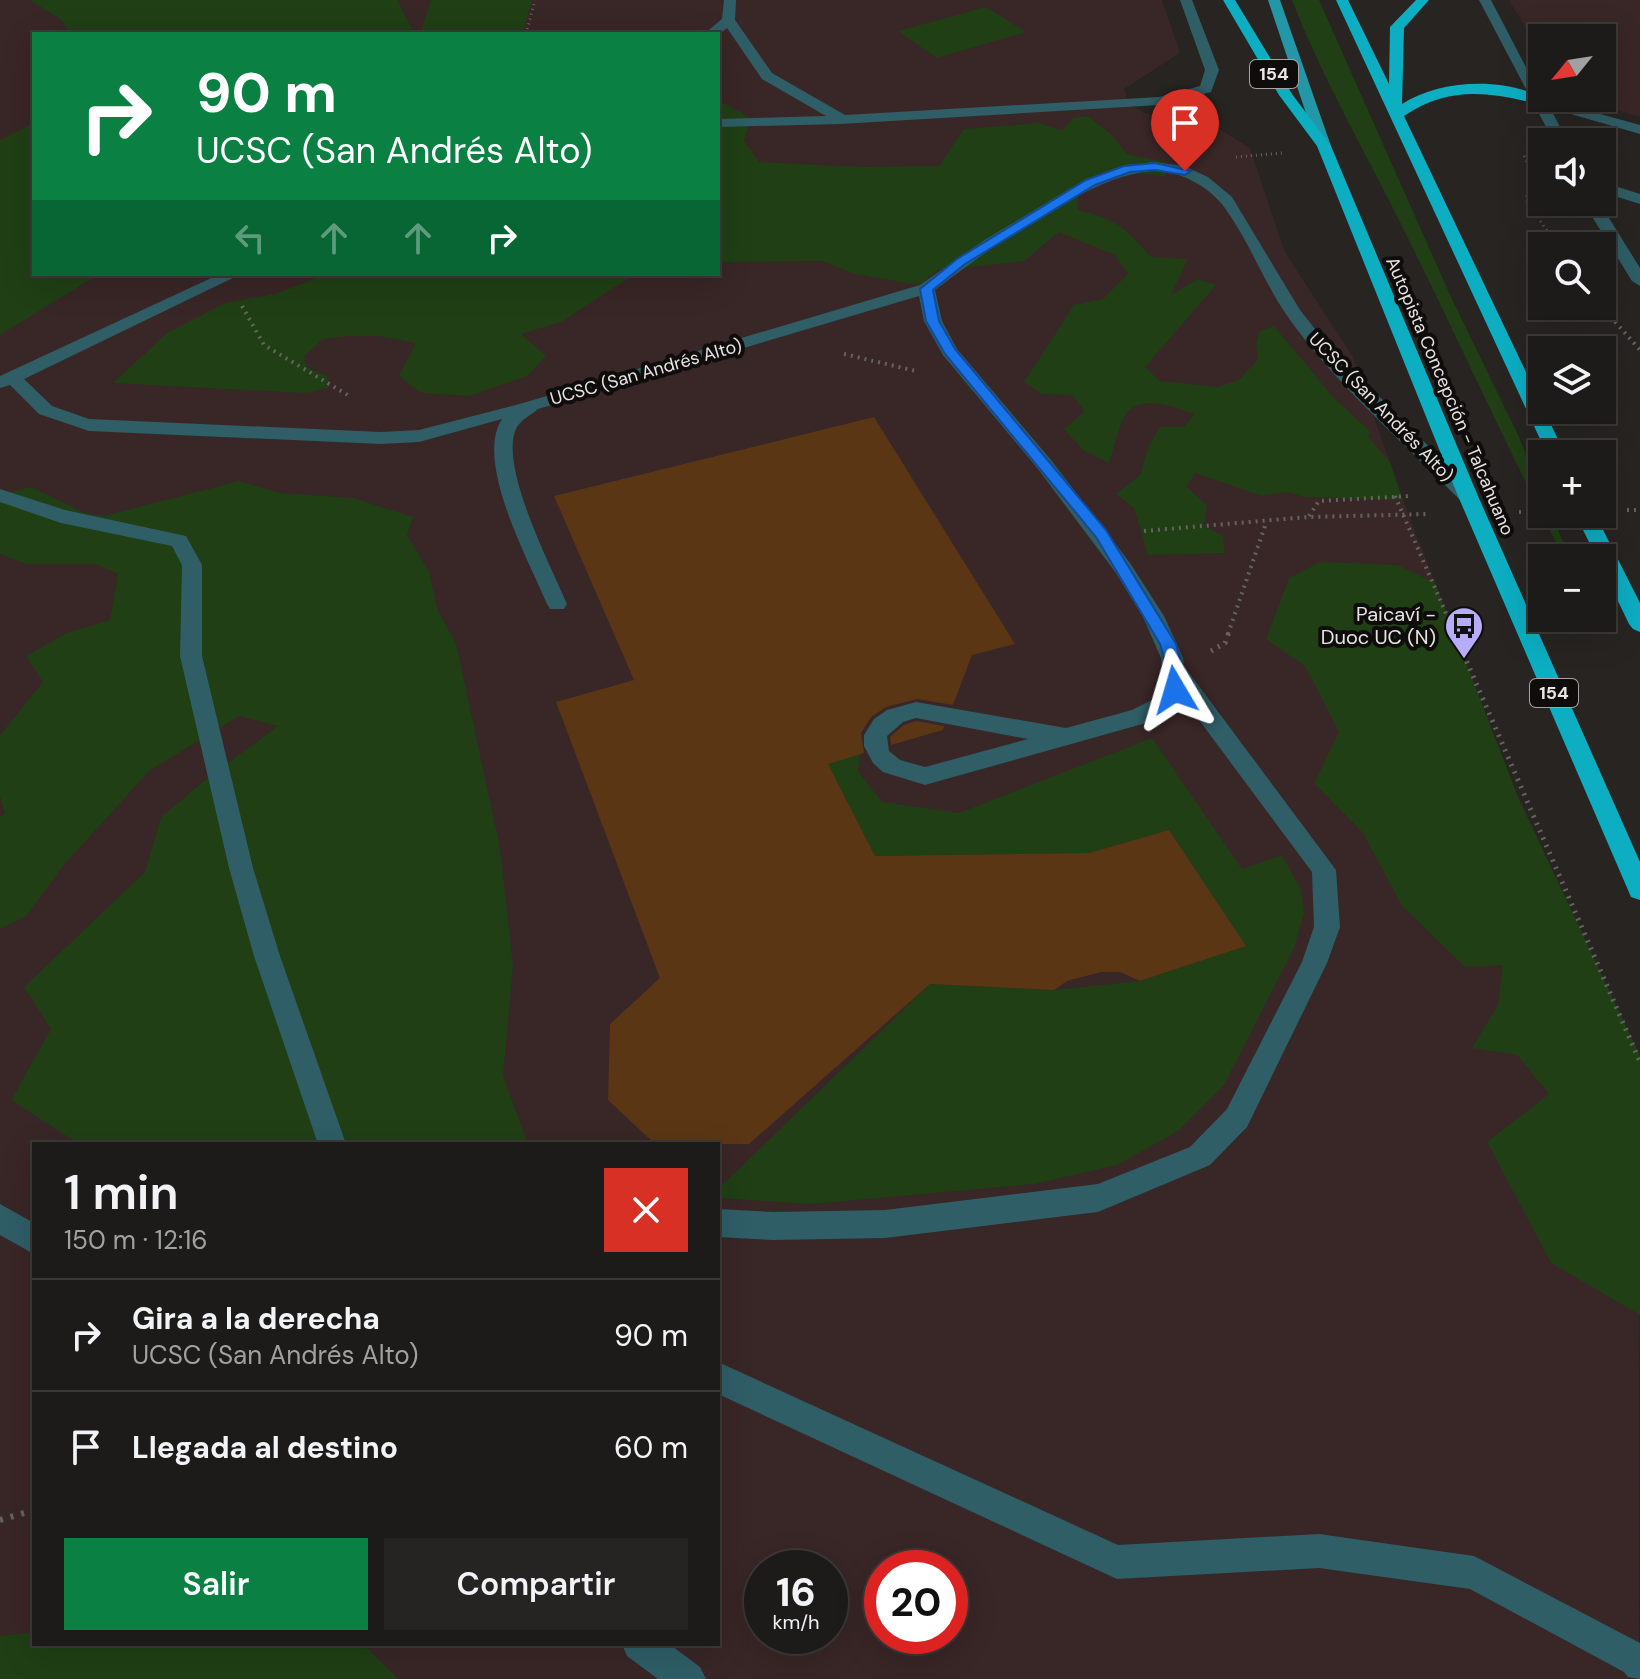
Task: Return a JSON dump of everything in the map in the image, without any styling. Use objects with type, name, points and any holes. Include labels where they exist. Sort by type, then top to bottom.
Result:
[{"type":"highway","name":"154","points":[[1229,0],[1286,95],[1324,146]]},
{"type":"highway","points":[[1342,0],[1549,440]]},
{"type":"highway","points":[[1395,116],[1397,27],[1423,0]]},
{"type":"highway","points":[[1395,116],[1428,95],[1459,88],[1497,89],[1528,97]]},
{"type":"highway","name":"Autopista Concepción - Talcahuano","points":[[1324,146],[1468,496],[1640,890]]},
{"type":"highway","points":[[1592,528],[1640,624]]},
{"type":"main road","name":"Autopista Concepción - Talcahuano","points":[[1274,0],[1324,146]]},
{"type":"street","points":[[730,0],[728,20],[767,76],[842,119]]},
{"type":"street","points":[[720,123],[1129,103],[1185,97],[1206,89],[1212,70],[1186,0]]},
{"type":"street","points":[[1485,0],[1528,78]]},
{"type":"street","points":[[713,32],[728,20]]},
{"type":"street","points":[[1579,112],[1640,130]]},
{"type":"street","name":"UCSC (San Andrés Alto)","points":[[557,604],[507,481],[500,446],[508,424],[532,405],[926,289],[961,261],[1090,183],[1128,168],[1155,166],[1185,171],[1212,185],[1227,200],[1293,312],[1320,347],[1468,496]]},
{"type":"street","points":[[1616,191],[1640,199]]},
{"type":"street","points":[[1600,216],[1640,281]]},
{"type":"street","points":[[230,276],[6,380],[54,417],[89,425],[406,437],[532,405]]},
{"type":"street","points":[[926,289],[933,321],[949,351],[1101,534],[1168,644],[1176,672],[1175,690],[1162,706],[1138,717],[1067,737],[925,776],[908,775],[892,769],[875,744],[875,734],[880,724],[916,710],[1067,737]]},
{"type":"street","points":[[0,495],[61,516],[179,541],[192,565],[191,656],[241,868],[267,956],[331,1142]]},
{"type":"street","points":[[720,1223],[773,1226],[885,1224],[1098,1198],[1200,1156],[1237,1118],[1314,963],[1327,927],[1324,870],[1176,672]]},
{"type":"street","points":[[0,1218],[32,1239]]},
{"type":"street","points":[[720,1379],[1117,1562],[1319,1551],[1474,1573],[1636,1660],[1640,1665]]},
{"type":"street","points":[[642,1646],[688,1679]]},
{"type":"path","points":[[527,32],[535,0]]},
{"type":"path","points":[[230,276],[264,345],[354,399]]},
{"type":"path","points":[[1613,320],[1640,350]]},
{"type":"path","points":[[832,352],[921,372]]},
{"type":"path","points":[[1308,517],[1319,501],[1395,496],[1640,1062]]},
{"type":"path","points":[[1101,534],[1344,516]]},
{"type":"path","points":[[1176,672],[1225,643],[1266,523]]},
{"type":"path","points":[[0,1520],[32,1511]]},
{"type":"shaded area","points":[[0,0],[1162,0],[1180,53],[1124,89],[1129,103],[1144,113],[1215,126],[1250,148],[1285,252],[1353,357],[1403,500],[1518,797],[1640,1056],[1639,1679],[0,1679]]},
{"type":"shaded area","points":[[1509,0],[1640,0],[1640,117],[1616,110],[1616,24],[1528,24],[1528,32]]},
{"type":"green space","points":[[30,0],[397,0],[413,32],[68,32],[63,21]]},
{"type":"green space","points":[[431,0],[532,0],[524,32],[421,32]]},
{"type":"green space","points":[[1292,0],[1319,0],[1451,297],[1518,435],[1528,459],[1528,486],[1404,230]]},
{"type":"green space","points":[[986,7],[1026,32],[937,58],[898,31]]},
{"type":"green space","points":[[720,101],[751,118],[744,140],[759,162],[863,167],[939,166],[964,129],[1040,123],[1062,131],[1073,118],[1088,116],[1113,136],[1127,154],[1168,163],[1166,177],[1122,175],[1080,190],[1077,210],[1119,226],[1151,257],[1188,259],[1171,295],[1197,279],[1216,285],[1145,367],[1160,381],[1217,387],[1239,380],[1258,359],[1256,345],[1260,331],[1274,326],[1335,399],[1370,431],[1368,437],[1390,462],[1403,500],[1303,497],[1287,492],[1261,496],[1196,473],[1186,486],[1207,506],[1204,526],[1223,536],[1225,553],[1148,555],[1134,508],[1116,494],[1140,475],[1149,445],[1160,427],[1184,427],[1194,414],[1156,403],[1137,406],[1123,419],[1109,463],[1083,450],[1064,429],[1085,411],[1072,395],[1042,394],[1024,382],[1074,305],[1103,299],[1128,274],[1115,255],[1059,232],[1024,261],[938,270],[919,285],[855,274],[823,261],[720,262]]},
{"type":"green space","points":[[32,124],[32,276],[96,276],[0,335],[0,140]]},
{"type":"green space","points":[[322,276],[632,276],[561,322],[521,334],[546,356],[527,376],[469,396],[422,393],[399,376],[416,343],[378,336],[323,339],[304,356],[307,367],[327,376],[330,387],[306,393],[113,383],[167,333],[225,303],[275,294]]},
{"type":"green space","points":[[239,481],[280,493],[353,498],[413,517],[407,535],[429,572],[438,611],[456,643],[500,848],[513,966],[503,1076],[527,1142],[76,1142],[11,1100],[51,1029],[24,987],[145,872],[161,817],[278,726],[239,716],[149,771],[63,866],[26,916],[0,929],[0,817],[5,814],[0,796],[0,735],[43,682],[26,656],[67,633],[110,620],[118,574],[96,564],[27,564],[0,554],[0,495],[31,487],[85,513],[104,516]]},
{"type":"green space","points":[[1549,528],[1557,528],[1564,544],[1557,544]]},
{"type":"green space","points":[[1320,562],[1398,565],[1435,583],[1518,797],[1640,1056],[1640,1315],[1551,1263],[1487,1142],[1549,1094],[1517,1055],[1472,1048],[1498,1005],[1503,965],[1465,967],[1402,906],[1363,833],[1314,783],[1339,732],[1305,666],[1266,639],[1289,578]]},
{"type":"green space","points":[[797,704],[861,745],[858,771],[882,802],[959,813],[1152,738],[1242,869],[1282,855],[1301,890],[1304,913],[1294,948],[1224,1085],[1178,1131],[1117,1165],[1034,1184],[811,1204],[720,1198],[720,1187],[930,984],[1054,990],[1140,981],[1246,946],[1169,830],[1089,853],[875,856]]},
{"type":"green space","points":[[32,1632],[32,1646],[365,1646],[398,1679],[0,1679],[0,1636]]},
{"type":"building","points":[[874,417],[1015,644],[972,655],[953,705],[917,699],[886,707],[871,717],[861,733],[864,753],[828,764],[875,856],[1089,853],[1169,830],[1246,946],[1140,981],[1120,972],[1101,972],[1067,981],[1054,990],[930,984],[749,1144],[653,1142],[608,1100],[610,1024],[660,978],[556,702],[634,680],[554,496]]},
{"type":"building","points":[[916,721],[944,726],[943,730],[891,745],[890,737],[904,725]]},
{"type":"place","name":"Paicaví - Duoc UC (N)","points":[[1464,660]]},
{"type":"route","points":[[1175,690],[1176,672],[1168,644],[1101,534],[949,351],[933,321],[926,289],[961,261],[1090,183],[1128,168],[1155,166],[1185,171]]}]
